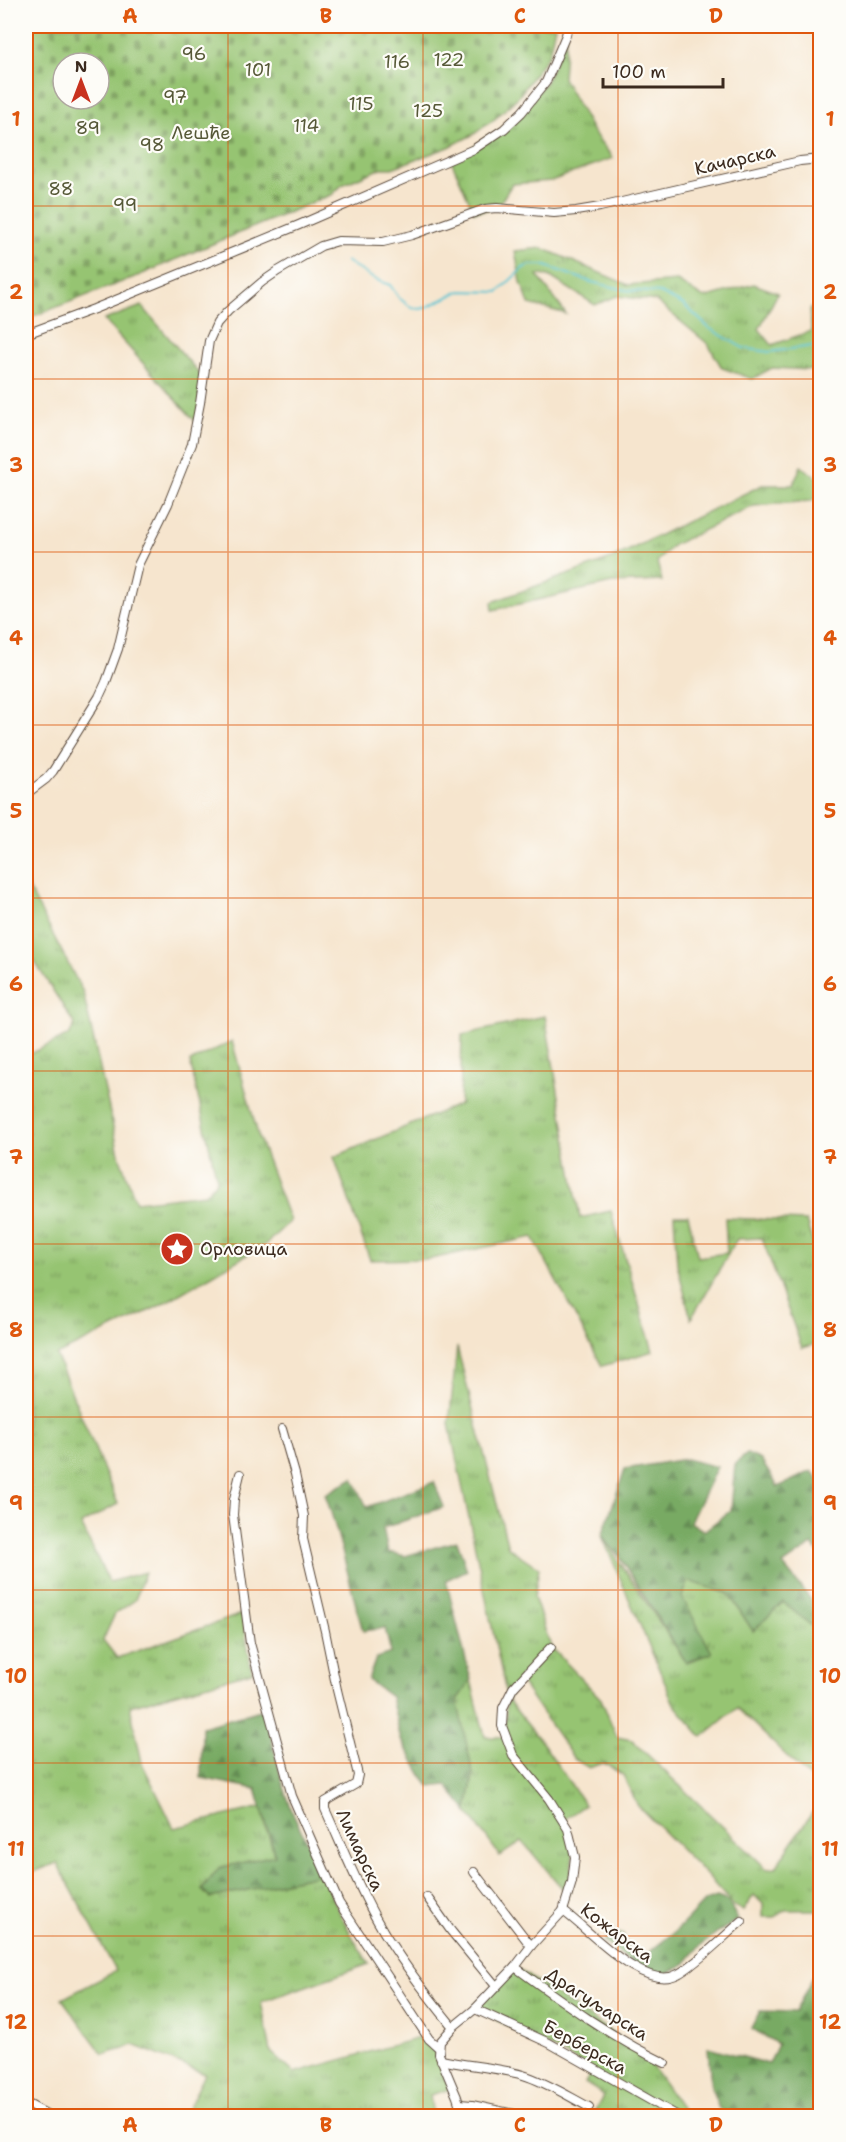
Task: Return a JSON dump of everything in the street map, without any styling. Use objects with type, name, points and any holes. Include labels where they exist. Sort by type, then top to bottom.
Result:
[{"type":"street","points":[[26,334],[299,225],[474,149],[504,129],[522,112],[546,82],[568,26]]},
{"type":"street","name":"Качарска","points":[[26,794],[53,771],[106,682],[118,649],[138,565],[168,504],[192,444],[209,341],[217,323],[228,311],[278,271],[330,243],[383,242],[412,236],[485,209],[554,213],[600,207],[800,161],[820,159]]},
{"type":"street","name":"Лимарска","points":[[282,1429],[304,1516],[303,1539],[358,1775],[356,1784],[325,1802],[324,1809],[355,1879],[378,1923],[420,1985],[453,2027]]},
{"type":"street","points":[[240,1474],[233,1515],[250,1642],[292,1796],[339,1903],[429,2039],[438,2047],[464,2116]]},
{"type":"street","points":[[438,2047],[444,2036],[475,2009],[515,1967],[563,1911],[574,1868],[575,1857],[571,1835],[549,1799],[508,1747],[501,1716],[513,1688],[551,1647]]},
{"type":"street","points":[[474,1872],[531,1946]]},
{"type":"street","points":[[427,1897],[451,1931],[496,1986]]},
{"type":"street","name":"Кожарска","points":[[563,1911],[637,1970],[662,1977],[679,1974],[741,1921]]},
{"type":"street","name":"Драгуљарска","points":[[515,1967],[585,2018],[665,2063]]},
{"type":"street","name":"Берберска","points":[[475,2009],[549,2043],[678,2116]]},
{"type":"street","points":[[441,2060],[524,2075],[589,2107]]},
{"type":"street","points":[[26,2103],[50,2116]]},
{"type":"street","points":[[460,2104],[524,2116]]},
{"type":"green space","name":"Лешће","points":[[26,26],[555,26],[549,54],[519,96],[496,118],[474,134],[449,147],[392,168],[381,168],[342,185],[333,194],[140,275],[26,319]]},
{"type":"green space","points":[[566,35],[563,78],[593,132],[613,158],[551,181],[512,184],[497,208],[474,212],[451,160],[504,129],[546,82]]},
{"type":"green space","points":[[542,248],[628,285],[677,281],[704,298],[754,284],[778,293],[759,329],[772,345],[811,331],[810,309],[820,304],[820,365],[811,370],[772,368],[752,379],[722,368],[708,344],[656,301],[617,296],[595,305],[549,276],[537,275],[566,314],[529,304],[521,282],[515,251]]},
{"type":"green space","points":[[142,306],[203,378],[197,423],[104,320]]},
{"type":"green space","points":[[801,466],[820,480],[820,494],[811,501],[754,506],[673,545],[657,562],[662,581],[612,583],[493,610],[492,602],[611,559],[762,485],[793,485]]},
{"type":"green space","points":[[26,883],[83,992],[120,1158],[136,1202],[205,1194],[217,1180],[190,1062],[232,1041],[259,1138],[290,1221],[266,1244],[157,1307],[56,1355],[118,1504],[81,1524],[109,1582],[145,1572],[135,1600],[115,1614],[103,1640],[117,1658],[242,1614],[252,1672],[130,1706],[142,1763],[174,1828],[262,1807],[275,1855],[219,1868],[202,1890],[210,1898],[322,1874],[343,1920],[369,1964],[261,2002],[271,2052],[294,2073],[419,2038],[433,2047],[450,2089],[430,2095],[433,2116],[187,2116],[186,2113],[205,2074],[134,2045],[103,2054],[62,1999],[116,1971],[57,1863],[26,1875],[26,1056],[69,1035],[75,1025],[26,948]]},
{"type":"green space","points":[[545,1016],[580,1218],[611,1211],[653,1351],[602,1366],[533,1237],[431,1259],[370,1260],[334,1157],[460,1104],[462,1035]]},
{"type":"green space","points":[[674,1215],[688,1215],[698,1257],[727,1253],[725,1218],[806,1221],[820,1266],[820,1343],[802,1348],[762,1238],[737,1239],[691,1319],[677,1264]]},
{"type":"green space","points":[[457,1347],[508,1547],[539,1568],[534,1597],[551,1647],[601,1699],[617,1737],[632,1740],[767,1869],[775,1868],[820,1801],[820,1910],[785,1910],[775,1917],[763,1917],[763,1904],[754,1895],[743,1911],[734,1906],[701,1869],[638,1806],[623,1775],[604,1763],[589,1768],[574,1759],[520,1681],[507,1699],[544,1745],[585,1805],[565,1819],[574,1847],[568,1895],[522,1841],[500,1856],[467,1811],[473,1774],[456,1700],[471,1680],[485,1737],[504,1737],[507,1698],[449,1424]]},
{"type":"green space","points":[[747,1454],[761,1460],[778,1487],[812,1471],[820,1482],[820,1516],[817,1520],[820,1524],[820,1555],[812,1545],[783,1565],[820,1611],[820,1633],[783,1602],[753,1631],[729,1594],[689,1581],[682,1597],[712,1653],[686,1662],[619,1556],[602,1536],[625,1469],[686,1459],[717,1467],[690,1522],[704,1531],[731,1510],[735,1464]]},
{"type":"green space","points":[[353,1478],[367,1507],[434,1482],[444,1507],[383,1528],[388,1552],[405,1556],[457,1541],[467,1570],[446,1580],[471,1680],[457,1700],[473,1774],[467,1811],[446,1785],[429,1787],[401,1740],[391,1697],[368,1680],[376,1658],[391,1653],[385,1628],[363,1631],[325,1494]]},
{"type":"green space","points":[[602,1536],[686,1662],[712,1653],[682,1597],[689,1580],[729,1594],[753,1631],[783,1602],[820,1633],[820,1788],[737,1708],[702,1737],[674,1704]]},
{"type":"green space","points":[[264,1709],[292,1811],[322,1874],[210,1898],[202,1890],[219,1868],[275,1855],[256,1789],[201,1778],[202,1727]]},
{"type":"green space","points":[[717,1897],[728,1901],[738,1920],[715,1934],[698,1948],[686,1963],[669,1973],[642,1970],[604,1942],[613,1931],[623,1935],[629,1950],[643,1957],[679,1928],[705,1901]]},
{"type":"green space","points":[[515,1967],[643,2053],[687,2116],[582,2116],[586,2110],[593,2114],[604,2095],[585,2083],[593,2069],[475,2009]]},
{"type":"green space","points":[[816,1971],[820,1971],[820,2116],[739,2116],[719,2109],[711,2087],[708,2047],[769,2064],[778,2044],[751,2028],[760,2011],[795,2012]]},
{"type":"waterway","points":[[346,261],[374,279],[390,285],[399,298],[412,308],[421,309],[460,291],[498,292],[523,268],[530,265],[543,265],[591,282],[626,290],[660,293],[684,305],[709,328],[743,348],[769,352],[820,345]]},
{"type":"place","name":"Орловица","points":[[177,1249]]},
{"type":"park label","name":"96","points":[[194,54]]},
{"type":"park label","name":"122","points":[[449,60]]},
{"type":"park label","name":"116","points":[[397,62]]},
{"type":"park label","name":"101","points":[[258,70]]},
{"type":"park label","name":"97","points":[[175,97]]},
{"type":"park label","name":"115","points":[[361,104]]},
{"type":"park label","name":"125","points":[[428,111]]},
{"type":"park label","name":"114","points":[[306,126]]},
{"type":"park label","name":"89","points":[[88,128]]},
{"type":"park label","name":"98","points":[[152,145]]},
{"type":"park label","name":"88","points":[[61,189]]},
{"type":"park label","name":"99","points":[[125,205]]}]
